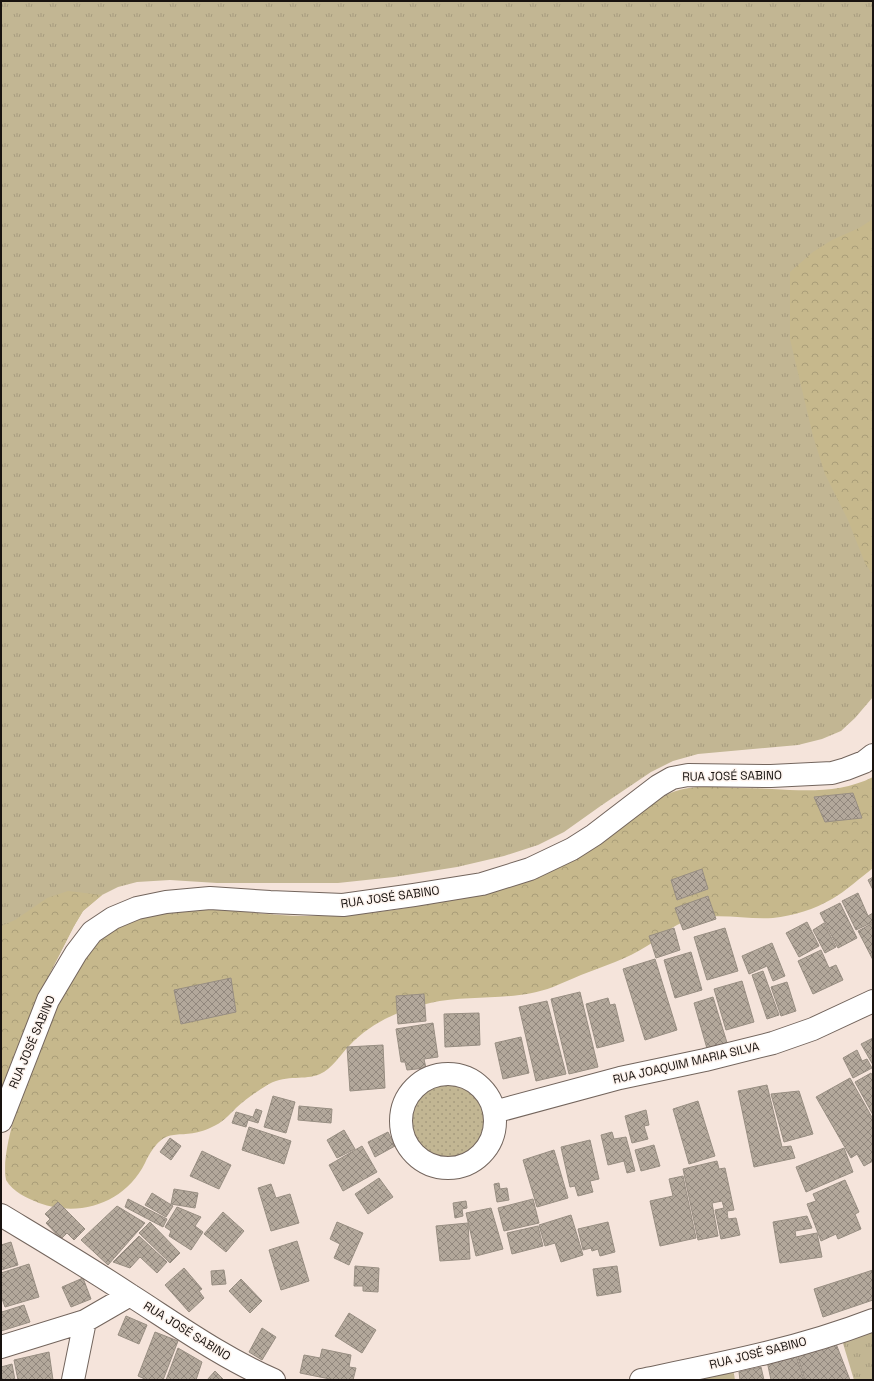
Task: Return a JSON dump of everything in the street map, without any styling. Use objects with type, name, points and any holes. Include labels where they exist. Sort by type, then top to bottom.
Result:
[{"type":"street","name":"RUA JOSÉ SABINO","points":[[1,1121],[48,1000],[76,953],[92,932],[113,918],[137,908],[166,902],[210,898],[343,905],[482,884],[530,869],[572,849],[594,835],[654,789],[672,778],[688,775],[771,776],[832,773],[864,762],[873,755]]},
{"type":"street","name":"RUA JOAQUIM MARIA SILVA","points":[[494,1112],[620,1078],[773,1043],[813,1029],[873,1001]]},
{"type":"street","points":[[439,1074],[452,1074],[472,1080],[486,1093],[494,1112],[494,1128],[489,1144],[476,1158],[458,1167],[442,1168],[420,1159],[409,1147],[402,1133],[401,1117],[407,1097],[420,1082],[439,1074]]},
{"type":"street","name":"RUA JOSÉ SABINO","points":[[1,1215],[190,1334],[251,1370],[274,1380]]},
{"type":"street","points":[[1,1347],[85,1321],[130,1295]]},
{"type":"street","name":"RUA JOSÉ SABINO","points":[[641,1380],[760,1355],[832,1334],[873,1320]]},
{"type":"street","points":[[73,1380],[85,1321]]},
{"type":"green space","points":[[1,1],[873,1],[873,697],[855,718],[841,731],[822,739],[798,745],[698,754],[673,761],[651,772],[564,832],[538,845],[504,856],[457,867],[394,877],[338,883],[217,883],[170,880],[137,882],[118,887],[102,895],[83,911],[74,926],[49,975],[15,1052],[1,1093]]},
{"type":"green space","points":[[873,219],[873,575],[865,563],[848,520],[825,474],[813,436],[790,339],[790,272],[813,252],[832,240],[859,228]]},
{"type":"green space","points":[[873,777],[873,868],[832,899],[818,906],[796,914],[773,918],[716,916],[693,919],[677,925],[631,955],[538,992],[523,995],[445,1000],[408,1009],[386,1018],[357,1038],[324,1072],[314,1076],[289,1078],[276,1081],[252,1095],[216,1125],[200,1132],[174,1135],[160,1141],[136,1177],[126,1188],[100,1204],[70,1209],[39,1203],[16,1191],[6,1180],[5,1167],[7,1151],[15,1116],[27,1080],[55,1009],[86,957],[104,937],[126,923],[149,915],[174,911],[201,910],[280,915],[327,916],[371,913],[436,902],[516,883],[528,878],[626,821],[664,796],[680,790],[693,787],[704,787],[824,790],[849,786]]},
{"type":"green space","points":[[68,891],[102,895],[83,911],[49,975],[15,1052],[1,1093],[1,926],[15,920],[47,898]]},
{"type":"green space","points":[[448,1078],[464,1081],[478,1090],[487,1104],[490,1120],[487,1136],[478,1150],[464,1159],[448,1162],[432,1159],[418,1150],[409,1136],[406,1120],[409,1104],[418,1090],[432,1081]]},
{"type":"green space","points":[[873,1327],[873,1380],[854,1380],[842,1340]]},
{"type":"green space","points":[[733,1369],[735,1380],[681,1380]]},
{"type":"building","points":[[853,793],[862,818],[825,822],[814,797]]},
{"type":"building","points":[[702,869],[708,889],[677,900],[671,880]]},
{"type":"building","points":[[873,877],[873,890],[868,880]]},
{"type":"building","points":[[858,893],[868,916],[873,913],[873,922],[856,930],[842,901]]},
{"type":"building","points":[[708,896],[716,919],[683,930],[675,908]]},
{"type":"building","points":[[840,903],[857,938],[838,948],[820,913]]},
{"type":"building","points":[[807,922],[819,946],[799,957],[786,933]]},
{"type":"building","points":[[824,923],[836,947],[825,953],[813,930]]},
{"type":"building","points":[[873,923],[873,960],[858,931]]},
{"type":"building","points":[[674,928],[680,950],[656,958],[649,936]]},
{"type":"building","points":[[725,928],[738,971],[707,980],[694,937]]},
{"type":"building","points":[[772,943],[785,976],[773,981],[767,966],[749,974],[742,956]]},
{"type":"building","points":[[821,950],[829,968],[836,965],[843,980],[813,994],[798,961]]},
{"type":"building","points":[[691,952],[702,990],[675,998],[664,960]]},
{"type":"building","points":[[655,959],[677,1030],[645,1040],[623,969]]},
{"type":"building","points":[[763,971],[779,1015],[767,1019],[752,975]]},
{"type":"building","points":[[231,978],[236,1012],[181,1024],[174,990]]},
{"type":"building","points":[[742,981],[754,1022],[726,1030],[714,989]]},
{"type":"building","points":[[787,982],[796,1011],[781,1016],[771,987]]},
{"type":"building","points":[[580,992],[598,1067],[569,1074],[551,999]]},
{"type":"building","points":[[424,994],[426,1021],[398,1024],[396,996]]},
{"type":"building","points":[[713,997],[728,1046],[708,1052],[694,1003]]},
{"type":"building","points":[[608,998],[610,1005],[615,1004],[624,1041],[597,1048],[586,1004]]},
{"type":"building","points":[[547,1001],[566,1074],[536,1081],[519,1007]]},
{"type":"building","points":[[479,1013],[480,1045],[445,1047],[444,1014]]},
{"type":"building","points":[[433,1023],[438,1057],[424,1059],[426,1068],[407,1070],[405,1062],[401,1062],[396,1029]]},
{"type":"building","points":[[521,1037],[529,1073],[503,1079],[495,1043]]},
{"type":"building","points":[[873,1038],[873,1065],[861,1044]]},
{"type":"building","points":[[383,1045],[385,1088],[350,1091],[347,1047]]},
{"type":"building","points":[[857,1050],[862,1061],[867,1059],[872,1068],[853,1078],[843,1058]]},
{"type":"building","points":[[871,1073],[873,1077],[873,1115],[855,1082]]},
{"type":"building","points":[[850,1078],[873,1119],[873,1161],[864,1166],[857,1154],[851,1158],[816,1097]]},
{"type":"building","points":[[767,1085],[782,1147],[791,1146],[795,1158],[754,1167],[738,1091]]},
{"type":"building","points":[[799,1091],[813,1134],[784,1142],[771,1094]]},
{"type":"building","points":[[273,1096],[295,1102],[286,1133],[264,1127]]},
{"type":"building","points":[[698,1101],[715,1156],[689,1164],[673,1109]]},
{"type":"building","points":[[299,1106],[332,1109],[331,1123],[298,1120]]},
{"type":"building","points":[[256,1109],[262,1111],[258,1123],[248,1120],[246,1127],[232,1123],[236,1112],[253,1117]]},
{"type":"building","points":[[646,1110],[649,1125],[644,1126],[648,1139],[632,1143],[625,1116]]},
{"type":"building","points":[[249,1127],[291,1141],[284,1164],[242,1150]]},
{"type":"building","points":[[344,1130],[355,1149],[337,1158],[327,1140]]},
{"type":"building","points":[[388,1132],[395,1146],[375,1157],[368,1142]]},
{"type":"building","points":[[612,1132],[614,1139],[626,1137],[635,1171],[627,1173],[624,1161],[608,1165],[601,1135]]},
{"type":"building","points":[[170,1138],[181,1146],[171,1160],[160,1152]]},
{"type":"building","points":[[590,1140],[599,1179],[590,1181],[593,1192],[578,1196],[575,1186],[570,1187],[561,1147]]},
{"type":"building","points":[[654,1145],[660,1166],[641,1171],[635,1150]]},
{"type":"building","points":[[362,1146],[377,1172],[343,1191],[329,1165]]},
{"type":"building","points":[[844,1148],[853,1172],[806,1192],[796,1167]]},
{"type":"building","points":[[554,1150],[568,1198],[537,1207],[523,1160]]},
{"type":"building","points":[[202,1151],[231,1165],[219,1189],[190,1176]]},
{"type":"building","points":[[717,1161],[719,1169],[725,1168],[734,1210],[727,1211],[728,1219],[736,1218],[740,1235],[721,1239],[715,1210],[724,1208],[722,1201],[712,1203],[718,1236],[698,1240],[683,1169]]},
{"type":"building","points":[[683,1176],[696,1238],[660,1246],[650,1201],[673,1196],[669,1179]]},
{"type":"building","points":[[379,1178],[393,1197],[368,1214],[355,1194]]},
{"type":"building","points":[[845,1180],[859,1212],[855,1214],[861,1229],[838,1239],[836,1234],[821,1241],[807,1204],[816,1201],[813,1194]]},
{"type":"building","points":[[499,1183],[500,1189],[507,1188],[509,1200],[497,1202],[494,1184]]},
{"type":"building","points":[[271,1184],[276,1198],[290,1194],[299,1223],[271,1231],[258,1188]]},
{"type":"building","points":[[174,1189],[198,1193],[195,1208],[171,1204]]},
{"type":"building","points":[[152,1193],[173,1206],[166,1217],[145,1205]]},
{"type":"building","points":[[128,1199],[167,1219],[163,1227],[125,1207]]},
{"type":"building","points":[[533,1199],[539,1223],[504,1231],[498,1208]]},
{"type":"building","points":[[466,1201],[467,1208],[462,1209],[463,1216],[455,1218],[453,1203]]},
{"type":"building","points":[[58,1202],[85,1229],[74,1240],[67,1233],[61,1239],[46,1223],[50,1219],[45,1214]]},
{"type":"building","points":[[117,1206],[145,1223],[108,1265],[81,1240]]},
{"type":"building","points":[[177,1207],[201,1217],[195,1226],[203,1232],[191,1250],[169,1236],[171,1231],[165,1227]]},
{"type":"building","points":[[491,1208],[503,1249],[476,1256],[466,1213]]},
{"type":"building","points":[[223,1212],[244,1231],[226,1252],[204,1234]]},
{"type":"building","points":[[571,1215],[583,1255],[561,1262],[555,1243],[545,1246],[539,1225]]},
{"type":"building","points":[[807,1216],[812,1228],[795,1231],[796,1237],[817,1233],[822,1257],[780,1263],[773,1222]]},
{"type":"building","points":[[150,1222],[180,1253],[170,1263],[139,1233]]},
{"type":"building","points":[[337,1222],[363,1233],[349,1265],[334,1258],[340,1244],[330,1239]]},
{"type":"building","points":[[608,1222],[615,1252],[600,1256],[598,1249],[592,1251],[591,1248],[583,1250],[578,1229]]},
{"type":"building","points":[[468,1223],[470,1259],[440,1261],[436,1226]]},
{"type":"building","points":[[538,1226],[543,1246],[512,1254],[507,1233]]},
{"type":"building","points":[[139,1236],[167,1262],[157,1273],[140,1257],[130,1268],[113,1262]]},
{"type":"building","points":[[297,1241],[309,1281],[281,1290],[269,1250]]},
{"type":"building","points":[[11,1242],[18,1265],[1,1270],[1,1245]]},
{"type":"building","points":[[29,1264],[39,1297],[5,1307],[1,1296],[1,1273]]},
{"type":"building","points":[[355,1266],[379,1268],[378,1292],[363,1291],[363,1286],[354,1286]]},
{"type":"building","points":[[617,1266],[621,1292],[597,1296],[593,1269]]},
{"type":"building","points":[[184,1268],[202,1289],[199,1291],[204,1298],[189,1312],[165,1285]]},
{"type":"building","points":[[224,1270],[226,1284],[212,1285],[211,1271]]},
{"type":"building","points":[[873,1270],[873,1300],[823,1317],[814,1289]]},
{"type":"building","points":[[83,1278],[91,1299],[71,1307],[62,1287]]},
{"type":"building","points":[[241,1279],[262,1301],[250,1313],[229,1291]]},
{"type":"building","points":[[24,1305],[30,1322],[1,1331],[1,1309],[2,1312]]},
{"type":"building","points":[[349,1313],[376,1330],[362,1353],[335,1336]]},
{"type":"building","points":[[126,1316],[147,1325],[139,1344],[118,1335]]},
{"type":"building","points":[[262,1328],[276,1337],[262,1360],[249,1352]]},
{"type":"building","points":[[155,1332],[178,1341],[163,1380],[147,1380],[138,1376]]},
{"type":"building","points":[[835,1341],[850,1380],[805,1380],[796,1351]]},
{"type":"building","points":[[178,1348],[202,1362],[196,1380],[166,1380]]},
{"type":"building","points":[[322,1349],[351,1355],[349,1367],[356,1368],[353,1380],[335,1380],[300,1373],[304,1355],[320,1358]]},
{"type":"building","points":[[49,1352],[53,1380],[18,1380],[14,1360]]},
{"type":"building","points":[[795,1352],[804,1380],[771,1380],[767,1361]]},
{"type":"building","points":[[12,1364],[15,1380],[1,1380],[1,1367]]},
{"type":"building","points":[[761,1367],[764,1380],[740,1380],[739,1372]]},
{"type":"building","points":[[215,1371],[224,1380],[207,1380]]}]
